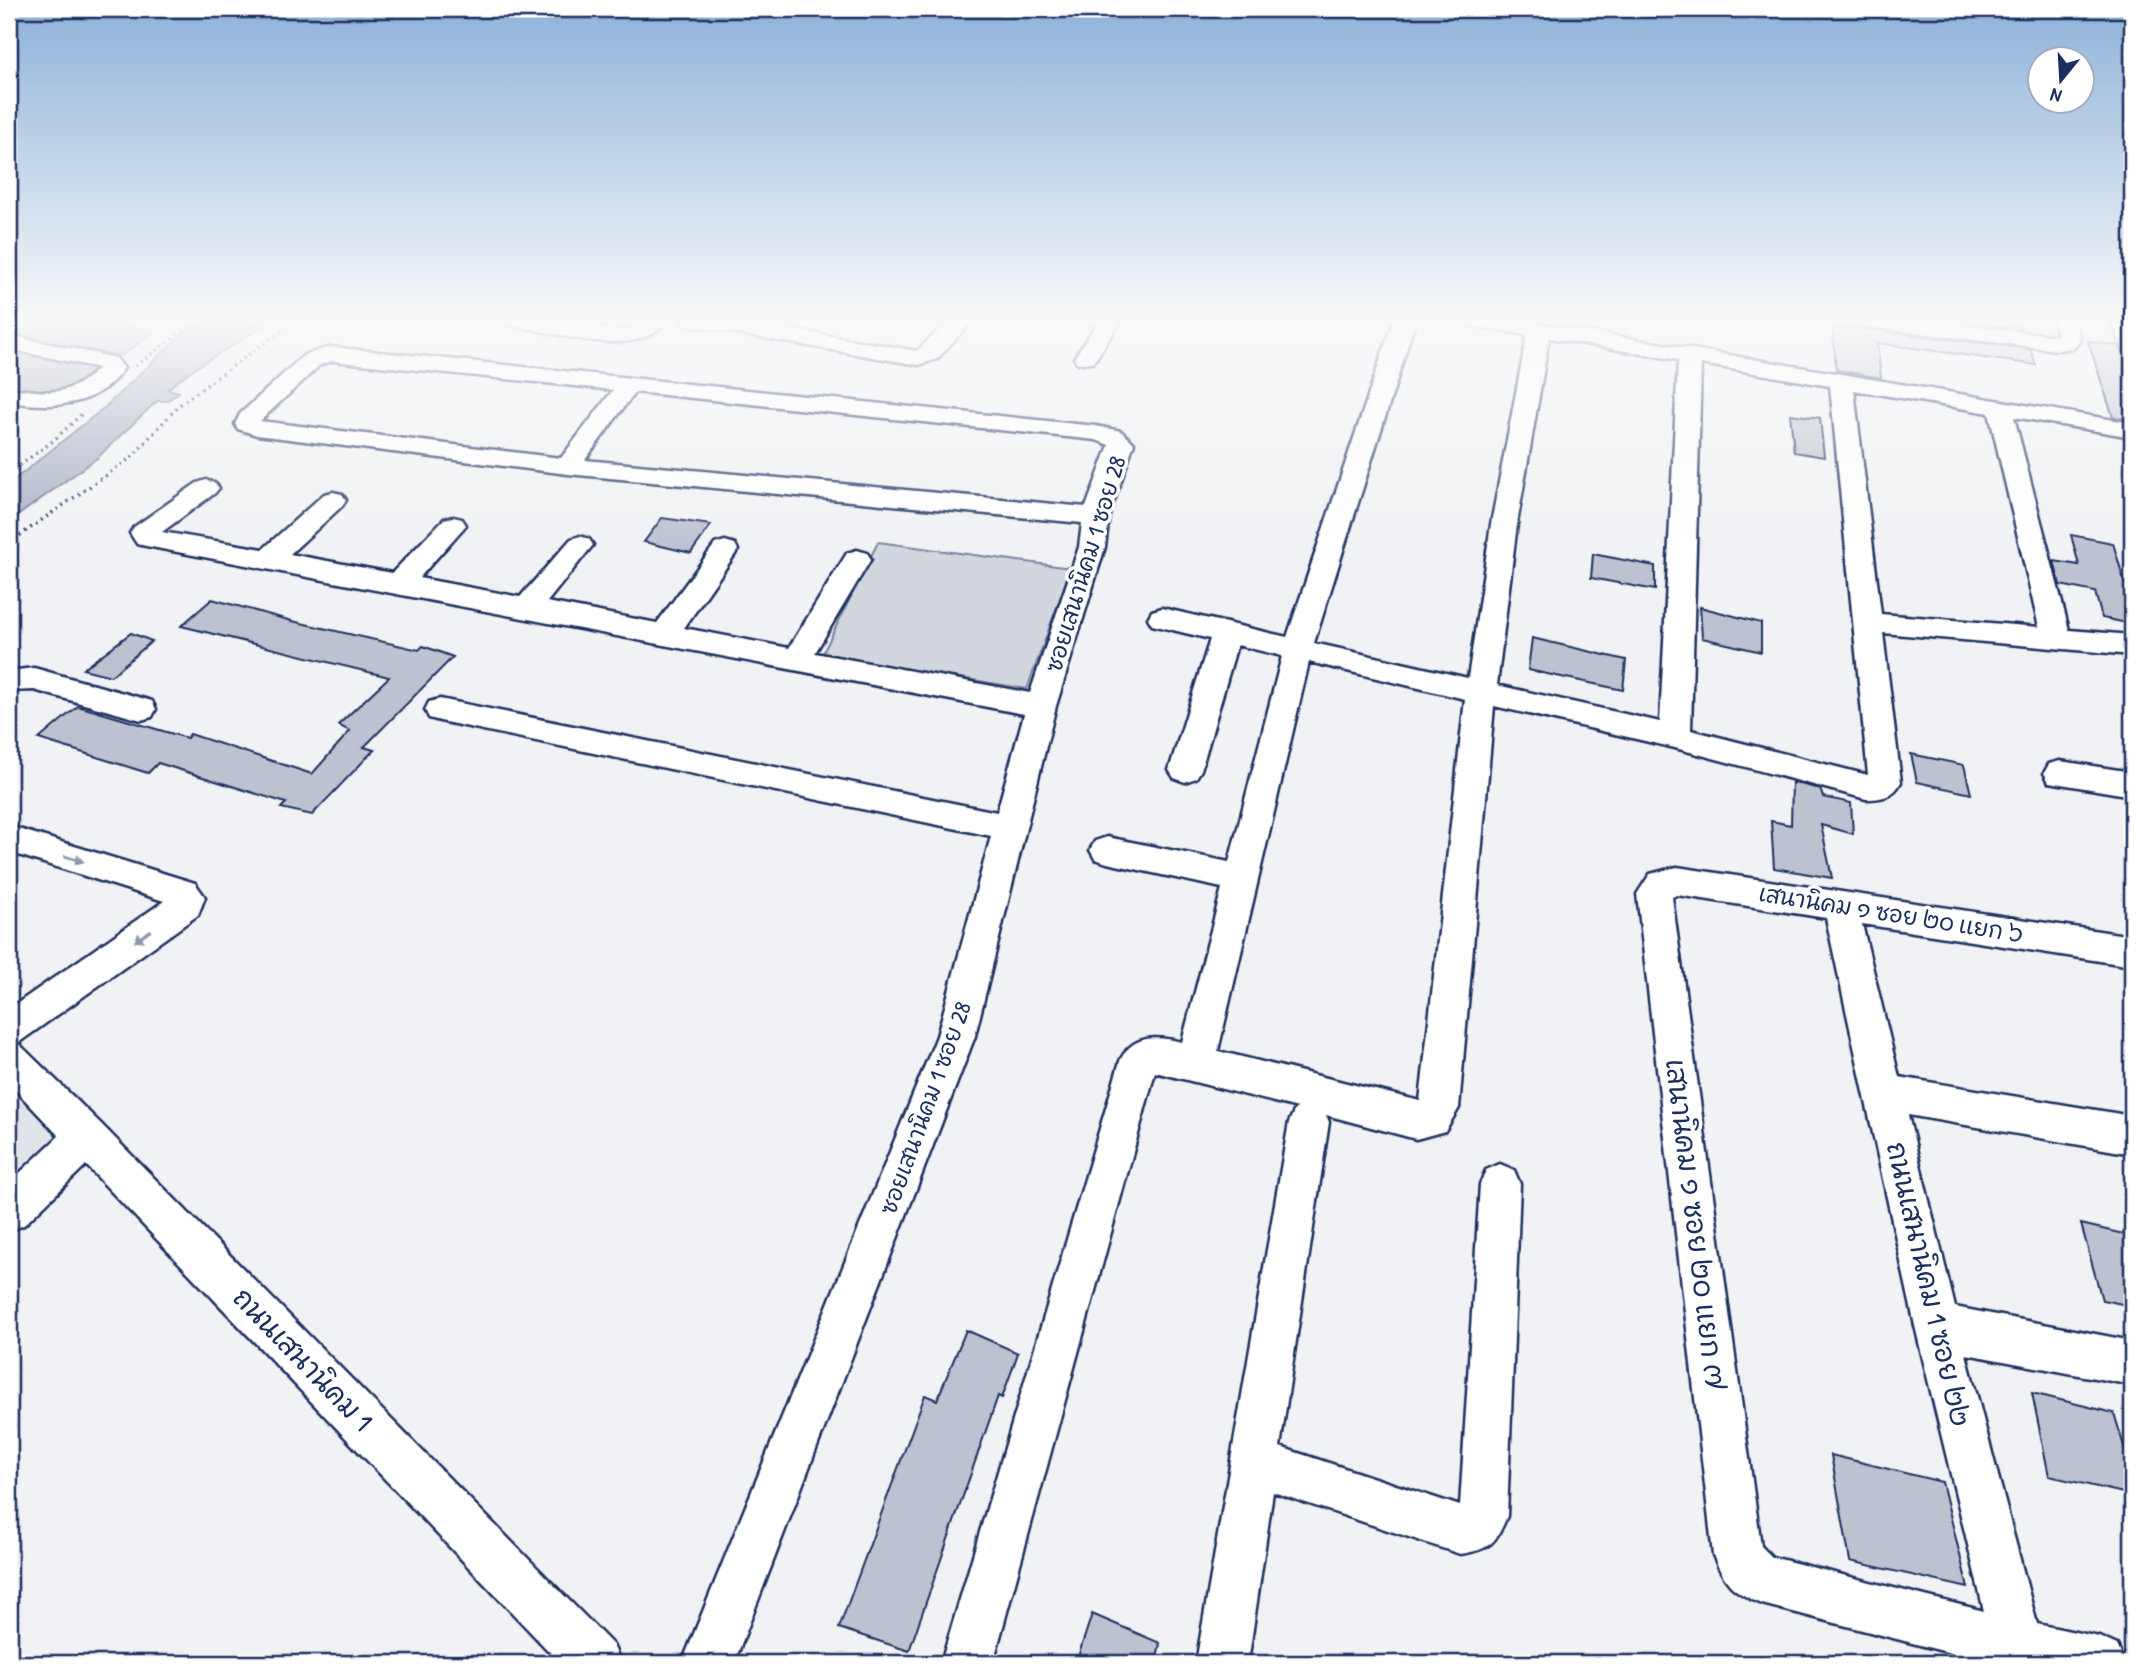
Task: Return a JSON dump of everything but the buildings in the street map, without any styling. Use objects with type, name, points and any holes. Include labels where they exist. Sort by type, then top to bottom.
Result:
[{"type":"street","points":[[30,397],[62,400],[73,397]]},
{"type":"street","points":[[272,397],[248,419],[247,424],[257,428],[568,466],[1096,516]]},
{"type":"street","points":[[568,466],[619,397]]},
{"type":"street","name":"ซอยเสนานิคม 1 ซอย 28","points":[[709,1663],[956,1036],[1041,706],[1092,547],[1096,516],[1122,443],[1112,436],[1096,433],[728,397]]},
{"type":"street","points":[[1196,1063],[1298,649],[1380,397]]},
{"type":"street","points":[[967,1663],[1139,1061],[1148,1055],[1160,1054],[1416,1121],[1431,1118],[1439,1108],[1479,691],[1516,440],[1525,397]]},
{"type":"street","points":[[1675,737],[1688,397]]},
{"type":"street","points":[[1163,618],[1675,737],[1866,787],[1878,787],[1885,782],[1843,397]]},
{"type":"street","points":[[1946,397],[2132,430]]},
{"type":"street","points":[[1999,406],[2056,640]]},
{"type":"street","points":[[206,488],[143,533],[146,538],[1041,706]]},
{"type":"street","points":[[269,559],[333,500]]},
{"type":"street","points":[[397,585],[453,525]]},
{"type":"street","points":[[527,608],[580,545]]},
{"type":"street","points":[[664,635],[725,550]]},
{"type":"street","points":[[796,660],[857,559]]},
{"type":"street","points":[[1866,622],[2132,645]]},
{"type":"street","points":[[1185,770],[1226,633]]},
{"type":"street","points":[[9,681],[34,679],[141,709]]},
{"type":"street","points":[[440,710],[1010,827]]},
{"type":"street","points":[[2060,773],[2132,784]]},
{"type":"street","points":[[9,839],[183,893],[188,897],[186,905],[9,1030]]},
{"type":"street","points":[[1107,850],[1242,879]]},
{"type":"street","name":"เสนานิคม ๑ ซอย ๒๐ แยก ๖","points":[[1654,894],[1662,884],[1677,881],[2132,951]]},
{"type":"street","name":"เสนานิคม ๑ ซอย ๒๐ แยก ๗","points":[[1654,894],[1738,1555],[1749,1571],[1762,1579],[2019,1654]]},
{"type":"street","name":"ถนนเสนานิคม 1 ซอย ๒๒","points":[[1840,905],[1937,1326],[2019,1654]]},
{"type":"street","name":"ถนนเสนานิคม 1","points":[[9,1057],[595,1663]]},
{"type":"street","points":[[1885,1093],[2132,1135]]},
{"type":"street","points":[[1222,1663],[1309,1122]]},
{"type":"street","points":[[9,1211],[87,1137]]},
{"type":"street","points":[[1255,1462],[1460,1530],[1475,1528],[1483,1516],[1500,1184]]},
{"type":"street","points":[[1937,1326],[2132,1363]]},
{"type":"street","points":[[2019,1654],[2099,1663]]},
{"type":"path","points":[[9,543],[132,457],[179,405],[190,397]]},
{"type":"shaded area","points":[[878,542],[1071,568],[1027,689],[822,655]]},
{"type":"shaded area","points":[[9,1085],[67,1142],[9,1195]]},
{"type":"water","points":[[116,397],[172,397],[167,401],[157,401],[97,458],[9,522],[9,484]]}]
